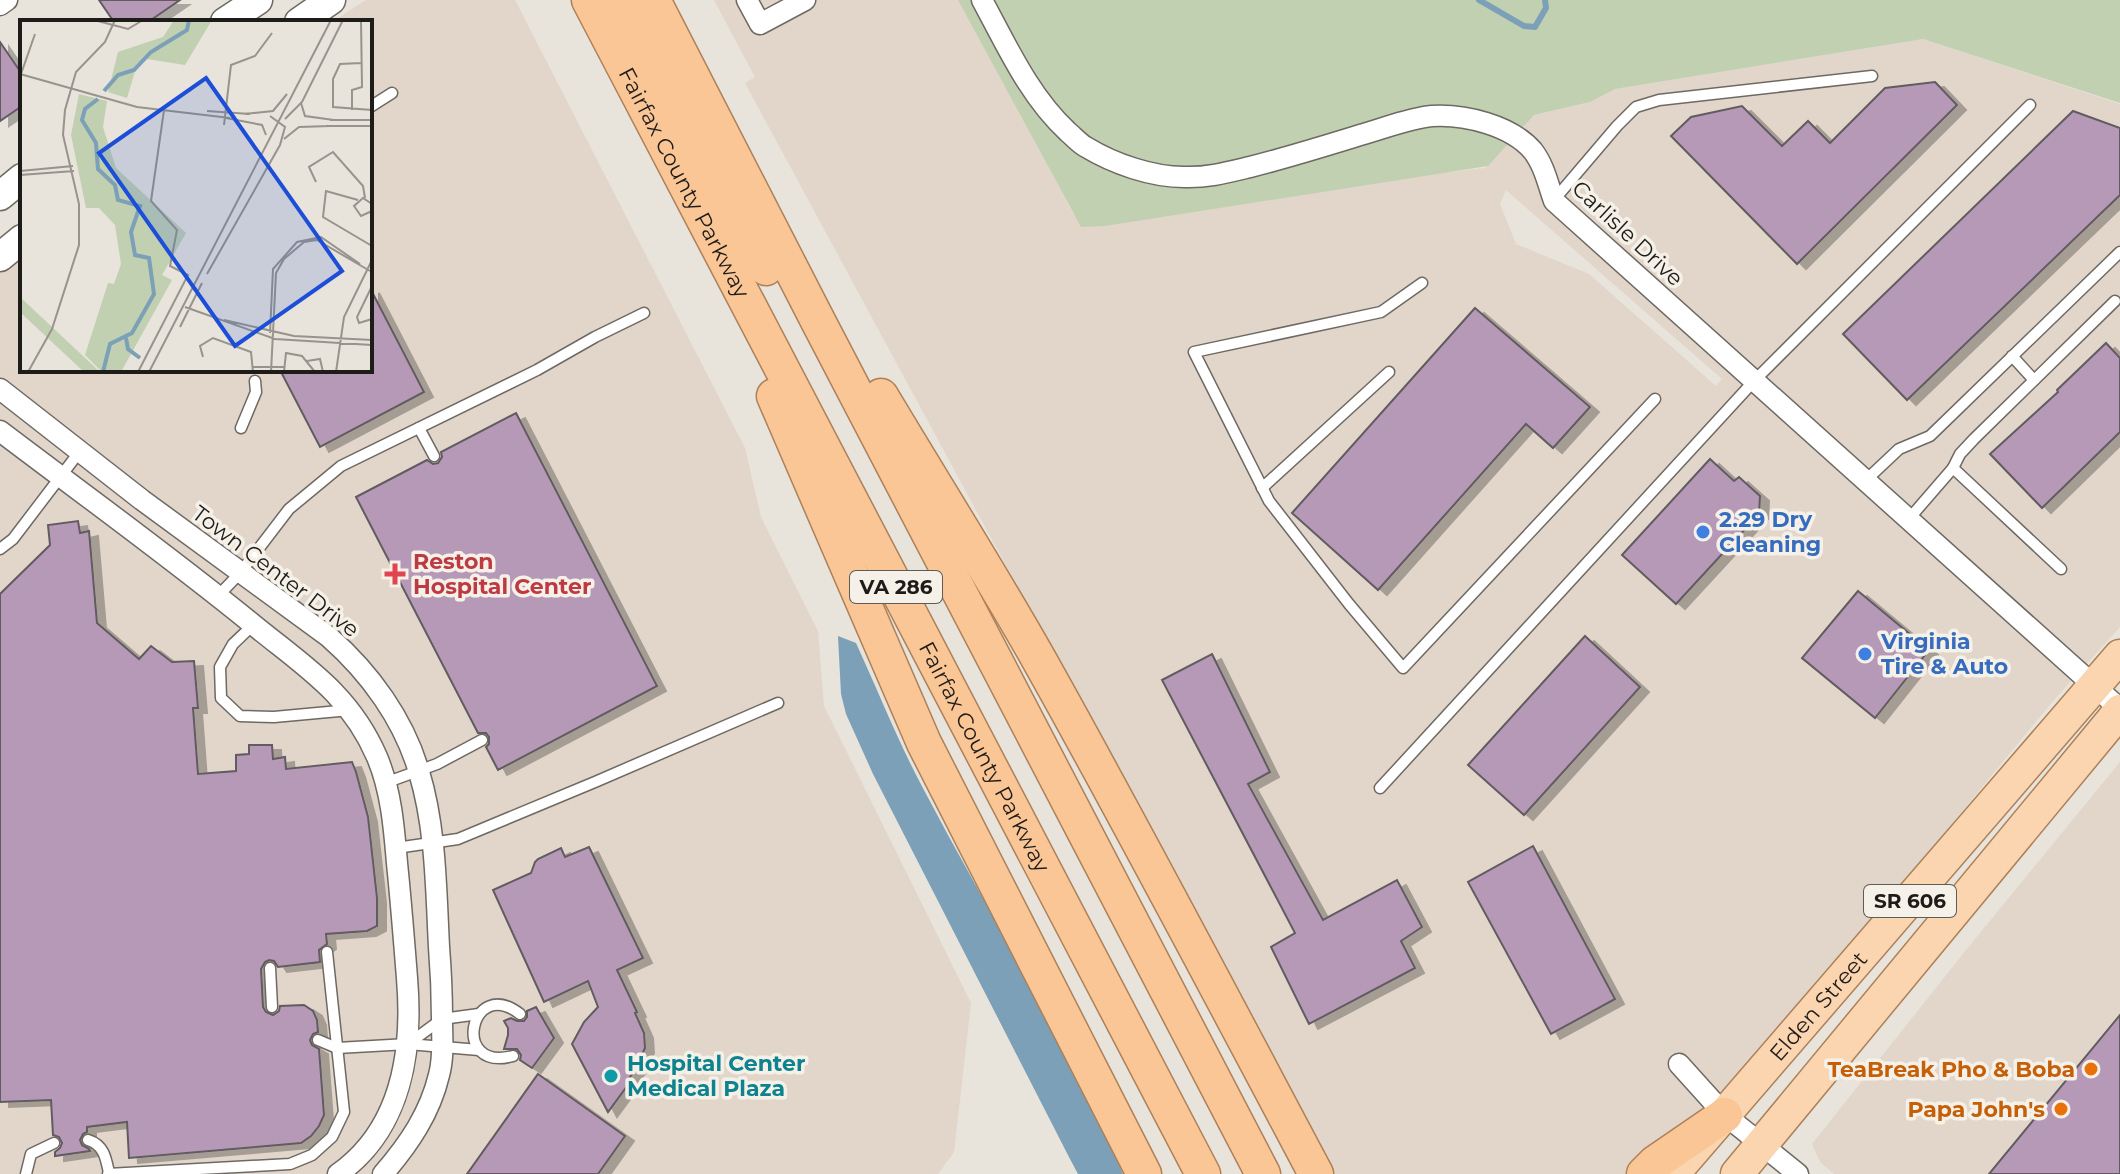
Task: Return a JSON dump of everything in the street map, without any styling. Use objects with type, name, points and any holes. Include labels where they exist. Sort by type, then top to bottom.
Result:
[{"type":"highway","name":"Fairfax County Parkway","points":[[589,0],[1203,1174]]},
{"type":"highway","points":[[621,0],[783,298],[818,321]]},
{"type":"highway","name":"VA 286","points":[[653,0],[1263,1174]]},
{"type":"highway","points":[[729,145],[1037,656],[1165,888],[1316,1174]]},
{"type":"highway","points":[[677,167],[917,729],[1144,1174]]},
{"type":"highway","points":[[1644,1174],[1655,1163],[1725,1115]]},
{"type":"main road","points":[[228,20],[258,0]]},
{"type":"main road","points":[[302,20],[331,0]]},
{"type":"main road","points":[[0,196],[20,180]]},
{"type":"main road","points":[[0,257],[20,241]]},
{"type":"main road","name":"Elden Street","points":[[1673,1174],[2120,656]]},
{"type":"main road","name":"Elden Street","points":[[1737,1174],[2120,710]]},
{"type":"street","points":[[0,5],[7,0]]},
{"type":"street","points":[[747,0],[760,24],[805,0]]},
{"type":"street","name":"Carlisle Drive","points":[[982,0],[1036,97],[1060,124],[1084,147],[1151,173],[1184,178],[1222,174],[1429,116],[1483,123],[1517,137],[1532,149],[1543,168],[1554,201],[2120,710]]},
{"type":"street","name":"Town Center Drive","points":[[0,389],[240,573],[329,637],[369,676],[389,706],[419,772],[433,843],[443,999],[440,1072],[419,1126],[383,1174]]},
{"type":"street","points":[[0,431],[303,664],[327,684],[366,732],[379,761],[392,814],[409,1001],[408,1044],[390,1112],[361,1154],[338,1174]]},
{"type":"street","points":[[1679,1064],[1725,1115],[1798,1174]]},
{"type":"lane","points":[[1554,201],[1636,107],[1659,100],[1872,76]]},
{"type":"lane","points":[[372,106],[392,93]]},
{"type":"lane","points":[[1380,788],[1754,381],[2030,105]]},
{"type":"lane","points":[[1865,481],[1899,449],[1930,436],[2120,252]]},
{"type":"lane","points":[[1422,283],[1381,312],[1194,352],[1269,501],[1403,668],[1655,399]]},
{"type":"lane","points":[[1908,520],[1974,439],[2115,301]]},
{"type":"lane","points":[[218,596],[297,501],[341,466],[537,370],[644,313]]},
{"type":"lane","points":[[2012,356],[2034,380]]},
{"type":"lane","points":[[1262,488],[1389,372]]},
{"type":"lane","points":[[241,428],[256,392],[255,381]]},
{"type":"lane","points":[[419,428],[434,456]]},
{"type":"lane","points":[[0,549],[13,539],[80,451]]},
{"type":"lane","points":[[1953,468],[2061,569]]},
{"type":"lane","points":[[253,625],[233,644],[220,667],[221,698],[240,716],[274,717],[351,710]]},
{"type":"lane","points":[[396,848],[458,839],[778,703]]},
{"type":"lane","points":[[385,783],[419,772],[482,740]]},
{"type":"lane","points":[[88,1140],[97,1143],[105,1154],[108,1173],[290,1164],[312,1155],[332,1137],[344,1112],[327,952]]},
{"type":"lane","points":[[270,968],[272,1007]]},
{"type":"lane","points":[[513,1056],[487,1056],[474,1042],[472,1032],[479,1014],[486,1008],[505,1005],[520,1014]]},
{"type":"lane","points":[[408,1044],[442,1019],[479,1014]]},
{"type":"lane","points":[[318,1040],[337,1048],[408,1044],[479,1050]]},
{"type":"lane","points":[[26,1174],[31,1154],[54,1143]]},
{"type":"shaded area","name":"Reston Hospital Center","points":[[366,0],[515,0],[745,448],[761,517],[818,631],[824,706],[971,1003],[954,1152],[938,1174],[0,1174],[0,272],[20,257],[20,372],[372,372],[372,20],[335,20]]},
{"type":"shaded area","points":[[714,0],[959,0],[1074,215],[1485,168],[1534,115],[1590,102],[1615,89],[1923,39],[2120,104],[2120,627],[2053,701],[1663,1174],[1335,1174],[745,83],[755,77]],"holes":[[[1506,190],[1722,379],[1716,386],[1589,274],[1516,244],[1500,204]]]},
{"type":"shaded area","points":[[2120,762],[2120,1174],[1834,1174],[1820,1162],[1812,1144]]},
{"type":"green space","points":[[958,0],[2120,0],[2120,103],[1923,39],[1615,89],[1590,102],[1534,115],[1488,166],[1105,226],[1081,227]]},
{"type":"water","points":[[838,636],[856,643],[916,774],[1054,1029],[1123,1174],[1078,1174],[1070,1159],[873,774],[846,714],[841,694]]},
{"type":"building","points":[[99,0],[180,0],[151,20],[113,20]]},
{"type":"building","points":[[0,42],[20,71],[20,107],[0,121]]},
{"type":"building","points":[[1935,82],[1957,105],[1797,264],[1671,136],[1691,117],[1742,106],[1782,146],[1808,121],[1830,143],[1885,88]]},
{"type":"building","points":[[2073,111],[2120,128],[2120,195],[1907,400],[1843,334]]},
{"type":"building","points":[[372,292],[424,392],[320,447],[281,372],[372,372]]},
{"type":"building","points":[[1475,308],[1590,407],[1553,448],[1526,424],[1378,590],[1292,513]]},
{"type":"building","points":[[2106,343],[2120,358],[2120,432],[2042,508],[1990,454]]},
{"type":"building","points":[[516,413],[657,686],[498,770],[486,747],[489,737],[486,733],[478,733],[356,497],[427,460],[438,463],[441,452]]},
{"type":"building","points":[[1710,459],[1734,481],[1739,477],[1760,496],[1759,514],[1676,604],[1622,555]]},
{"type":"building","points":[[78,521],[80,533],[89,531],[97,623],[139,659],[151,646],[172,662],[194,661],[198,708],[193,708],[198,774],[236,771],[236,755],[249,754],[249,745],[272,745],[273,759],[285,757],[286,769],[352,762],[356,772],[368,817],[377,926],[367,931],[326,934],[327,944],[319,950],[320,962],[278,967],[269,960],[261,969],[263,1007],[266,1012],[273,1015],[280,1006],[304,1005],[313,1011],[317,1020],[318,1032],[310,1040],[319,1049],[324,1115],[311,1136],[301,1143],[129,1158],[127,1122],[87,1127],[80,1140],[90,1151],[55,1156],[62,1143],[59,1137],[53,1135],[51,1100],[0,1102],[0,594],[50,545],[48,525]]},
{"type":"building","name":"Virginia Tire & Auto","points":[[1858,591],[1929,650],[1875,718],[1802,658]]},
{"type":"building","points":[[1585,636],[1640,687],[1524,815],[1468,765]]},
{"type":"building","points":[[1212,654],[1270,772],[1248,784],[1323,920],[1397,880],[1422,927],[1401,941],[1415,968],[1309,1024],[1271,947],[1295,933],[1162,680]]},
{"type":"building","points":[[1533,846],[1615,999],[1551,1034],[1468,882]]},
{"type":"building","points":[[589,847],[643,958],[617,970],[637,1012],[645,1048],[640,1063],[628,1080],[630,1082],[608,1112],[572,1044],[584,1022],[598,1007],[588,981],[544,1002],[493,890],[531,873],[538,859],[561,848],[565,857]]},
{"type":"building","points":[[536,1007],[554,1038],[532,1068],[520,1060],[517,1049],[504,1049],[508,1028],[504,1021],[511,1018],[524,1021],[527,1011]]},
{"type":"building","points":[[2120,1015],[2120,1174],[1989,1174]]},
{"type":"building","points":[[538,1074],[625,1136],[598,1174],[467,1174]]},
{"type":"waterway","points":[[1479,0],[1524,26],[1535,27],[1546,8],[1545,0]]},
{"type":"place","name":"2.29 Dry Cleaning","points":[[1703,532]]},
{"type":"place","name":"Reston Hospital Center","points":[[395,574]]},
{"type":"place","name":"Virginia Tire & Auto","points":[[1865,654]]},
{"type":"place","name":"TeaBreak Pho & Boba","points":[[2091,1069]]},
{"type":"place","name":"Hospital Center Medical Plaza","points":[[611,1076]]},
{"type":"place","name":"Papa John's","points":[[2061,1109]]}]
